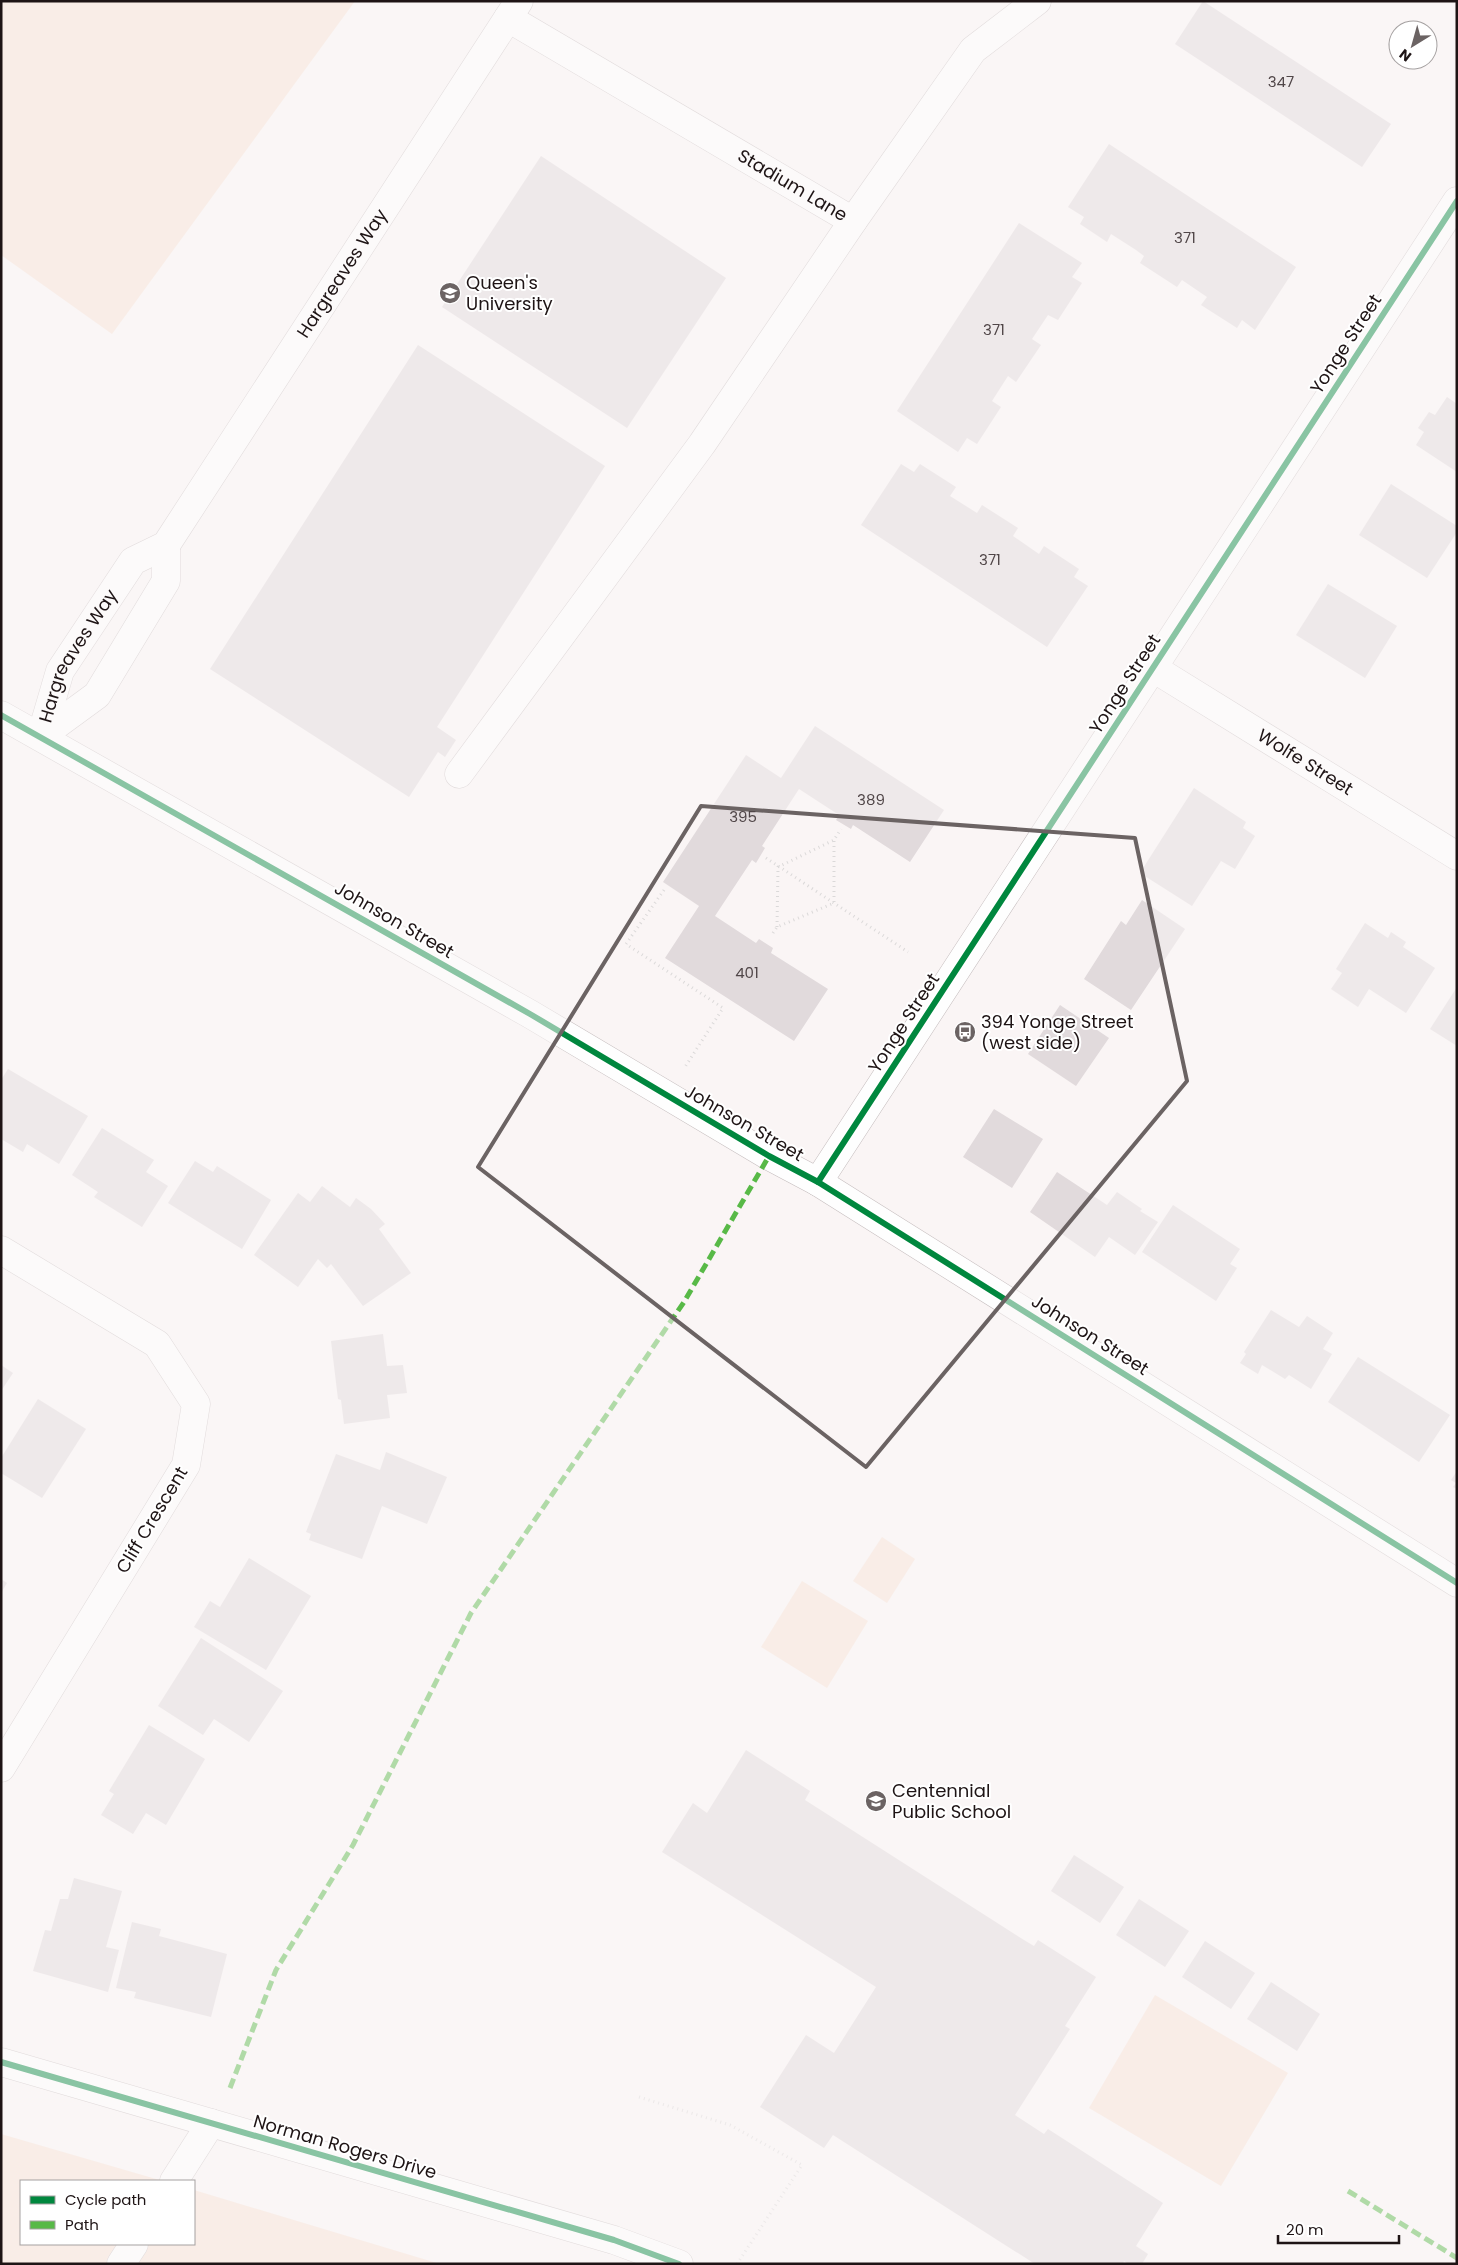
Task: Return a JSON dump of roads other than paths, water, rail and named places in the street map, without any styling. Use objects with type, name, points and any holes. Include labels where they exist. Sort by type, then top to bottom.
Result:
[{"type":"street","name":"Stadium Lane","points":[[513,10],[853,221],[973,50],[1037,1]]},
{"type":"street","name":"Hargreaves Way","points":[[42,736],[60,671],[132,562],[166,545],[513,10]]},
{"type":"street","name":"Yonge Street","points":[[818,1182],[1457,201]]},
{"type":"street","points":[[459,774],[702,444],[853,221]]},
{"type":"street","name":"Hargreaves Way","points":[[42,736],[97,695],[166,581],[166,545]]},
{"type":"street","name":"Wolfe Street","points":[[1153,668],[1457,856]]},
{"type":"street","name":"Johnson Street","points":[[1,715],[42,736],[530,1014],[769,1156],[818,1182],[1457,1583]]},
{"type":"street","name":"Cliff Crescent","points":[[1,1250],[157,1344],[196,1404],[186,1465],[1,1768]]},
{"type":"street","name":"Norman Rogers Drive","points":[[1,2062],[614,2240],[679,2264]]},
{"type":"street","points":[[175,2180],[211,2123]]},
{"type":"street","points":[[121,2264],[133,2245]]},
{"type":"place","name":"Queen's University","points":[[450,293]]},
{"type":"place","name":"394 Yonge Street (west side)","points":[[965,1032]]},
{"type":"place","name":"Centennial Public School","points":[[876,1801]]}]
